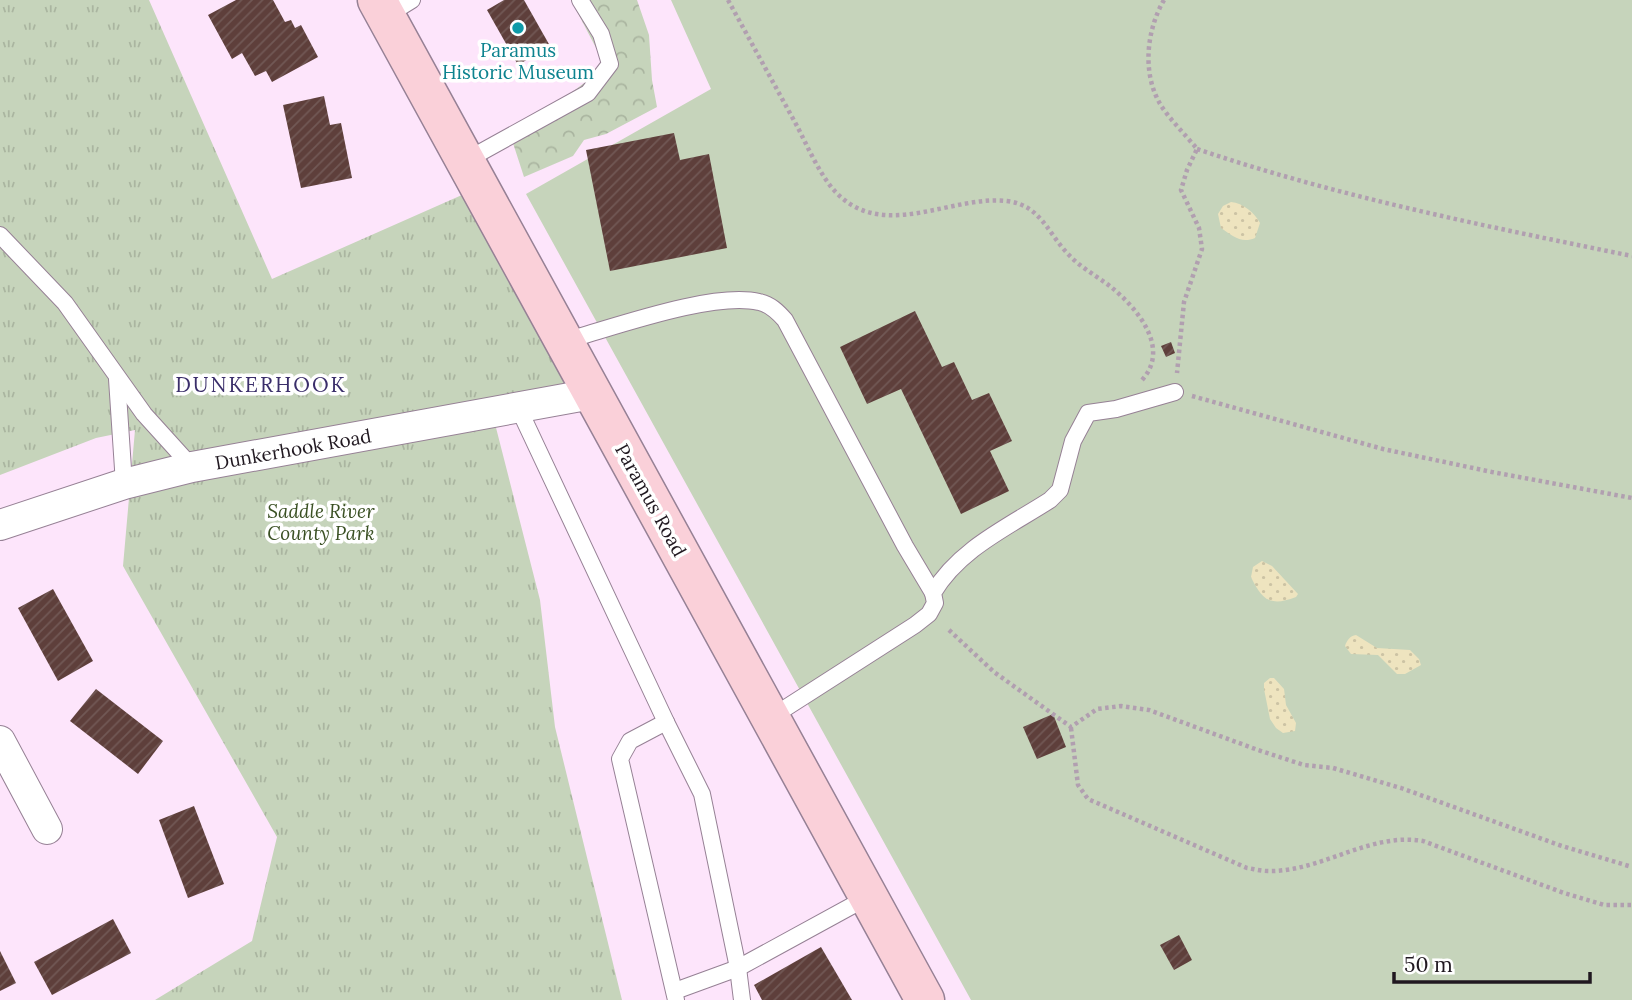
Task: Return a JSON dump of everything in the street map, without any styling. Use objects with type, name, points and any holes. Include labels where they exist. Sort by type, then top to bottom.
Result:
[{"type":"main road","name":"Paramus Road","points":[[392,5],[465,161],[925,1000]]},
{"type":"street","name":"Dunkerhook Road","points":[[0,525],[124,484],[192,467],[592,394]]},
{"type":"street","points":[[0,741],[47,829]]},
{"type":"lane","points":[[465,161],[588,93],[610,64],[601,34],[580,0]]},
{"type":"lane","points":[[0,235],[65,303],[144,414],[192,467]]},
{"type":"lane","points":[[564,341],[692,306],[743,301],[758,301],[769,305],[785,320],[905,546],[933,593],[935,603],[929,614],[915,625],[770,718]]},
{"type":"lane","points":[[117,379],[124,484]]},
{"type":"lane","points":[[933,593],[942,577],[962,556],[1050,500],[1060,490],[1073,441],[1088,413],[1116,409],[1175,392]]},
{"type":"lane","points":[[518,407],[702,794],[738,968],[742,1000]]},
{"type":"lane","points":[[666,722],[631,741],[620,759],[675,995],[738,968],[868,897]]},
{"type":"path","points":[[728,0],[810,151],[841,198],[875,213],[897,216],[978,202],[1005,201],[1022,204],[1037,213],[1068,254],[1110,286],[1135,310],[1151,337],[1155,358],[1148,374],[1116,409]]},
{"type":"path","points":[[1164,0],[1152,31],[1148,53],[1149,73],[1159,102],[1197,149],[1317,187],[1632,256]]},
{"type":"path","points":[[1197,149],[1181,190],[1199,228],[1202,249],[1184,302],[1175,392],[1382,449],[1632,498]]},
{"type":"path","points":[[949,630],[994,672],[1071,727],[1078,785],[1088,799],[1247,868],[1268,872],[1290,869],[1386,840],[1406,838],[1423,841],[1604,905],[1632,905]]},
{"type":"path","points":[[1071,727],[1097,709],[1121,706],[1150,710],[1304,765],[1334,768],[1401,788],[1559,845],[1632,867]]},
{"type":"green space","name":"Saddle River County Park","points":[[0,0],[149,0],[272,279],[480,187],[592,394],[492,412],[540,600],[555,727],[622,1000],[155,1000],[252,941],[277,837],[123,566],[135,430],[96,438],[0,475]]},
{"type":"green space","points":[[571,0],[637,0],[649,35],[657,107],[606,134],[584,140],[573,156],[524,177],[511,137],[606,67]]},
{"type":"green space","points":[[671,0],[1632,0],[1632,1000],[971,1000],[526,194],[711,89]]},
{"type":"sand","points":[[1231,202],[1244,206],[1258,219],[1260,223],[1255,238],[1241,240],[1221,228],[1218,214],[1223,206]]},
{"type":"sand","points":[[1262,561],[1272,566],[1298,594],[1296,597],[1273,601],[1263,596],[1251,577],[1253,567]]},
{"type":"sand","points":[[1356,635],[1377,648],[1410,650],[1421,665],[1405,674],[1397,674],[1378,655],[1351,654],[1345,646],[1352,636]]},
{"type":"sand","points":[[1274,678],[1284,689],[1286,705],[1296,723],[1295,731],[1283,733],[1270,719],[1264,683]]},
{"type":"building","points":[[236,0],[273,0],[285,22],[291,20],[295,28],[301,25],[318,57],[272,82],[266,71],[255,76],[242,53],[232,59],[208,15]]},
{"type":"building","name":"Paramus Historic Museum","points":[[504,0],[524,0],[550,46],[518,65],[487,10]]},
{"type":"building","points":[[324,96],[330,125],[341,123],[352,178],[301,188],[283,105]]},
{"type":"building","points":[[674,133],[680,160],[709,154],[727,248],[610,271],[586,150]]},
{"type":"building","points":[[915,311],[942,367],[954,362],[972,400],[989,393],[1012,441],[990,451],[1009,491],[961,514],[901,389],[867,404],[840,347]]},
{"type":"building","points":[[1171,342],[1175,353],[1166,357],[1161,346]]},
{"type":"building","points":[[53,589],[93,661],[58,681],[18,608]]},
{"type":"building","points":[[96,689],[163,741],[138,774],[70,721]]},
{"type":"building","points":[[1053,714],[1066,747],[1037,759],[1023,727]]},
{"type":"building","points":[[194,806],[224,884],[188,898],[159,820]]},
{"type":"building","points":[[113,919],[131,953],[52,995],[34,962]]},
{"type":"building","points":[[1179,935],[1192,960],[1174,970],[1160,945]]},
{"type":"building","points":[[821,947],[852,1000],[762,1000],[754,985]]},
{"type":"building","points":[[0,951],[16,983],[0,991]]},
{"type":"place","name":"Paramus Historic Museum","points":[[518,28]]},
{"type":"district","name":"DUNKERHOOK","points":[[261,384]]}]
